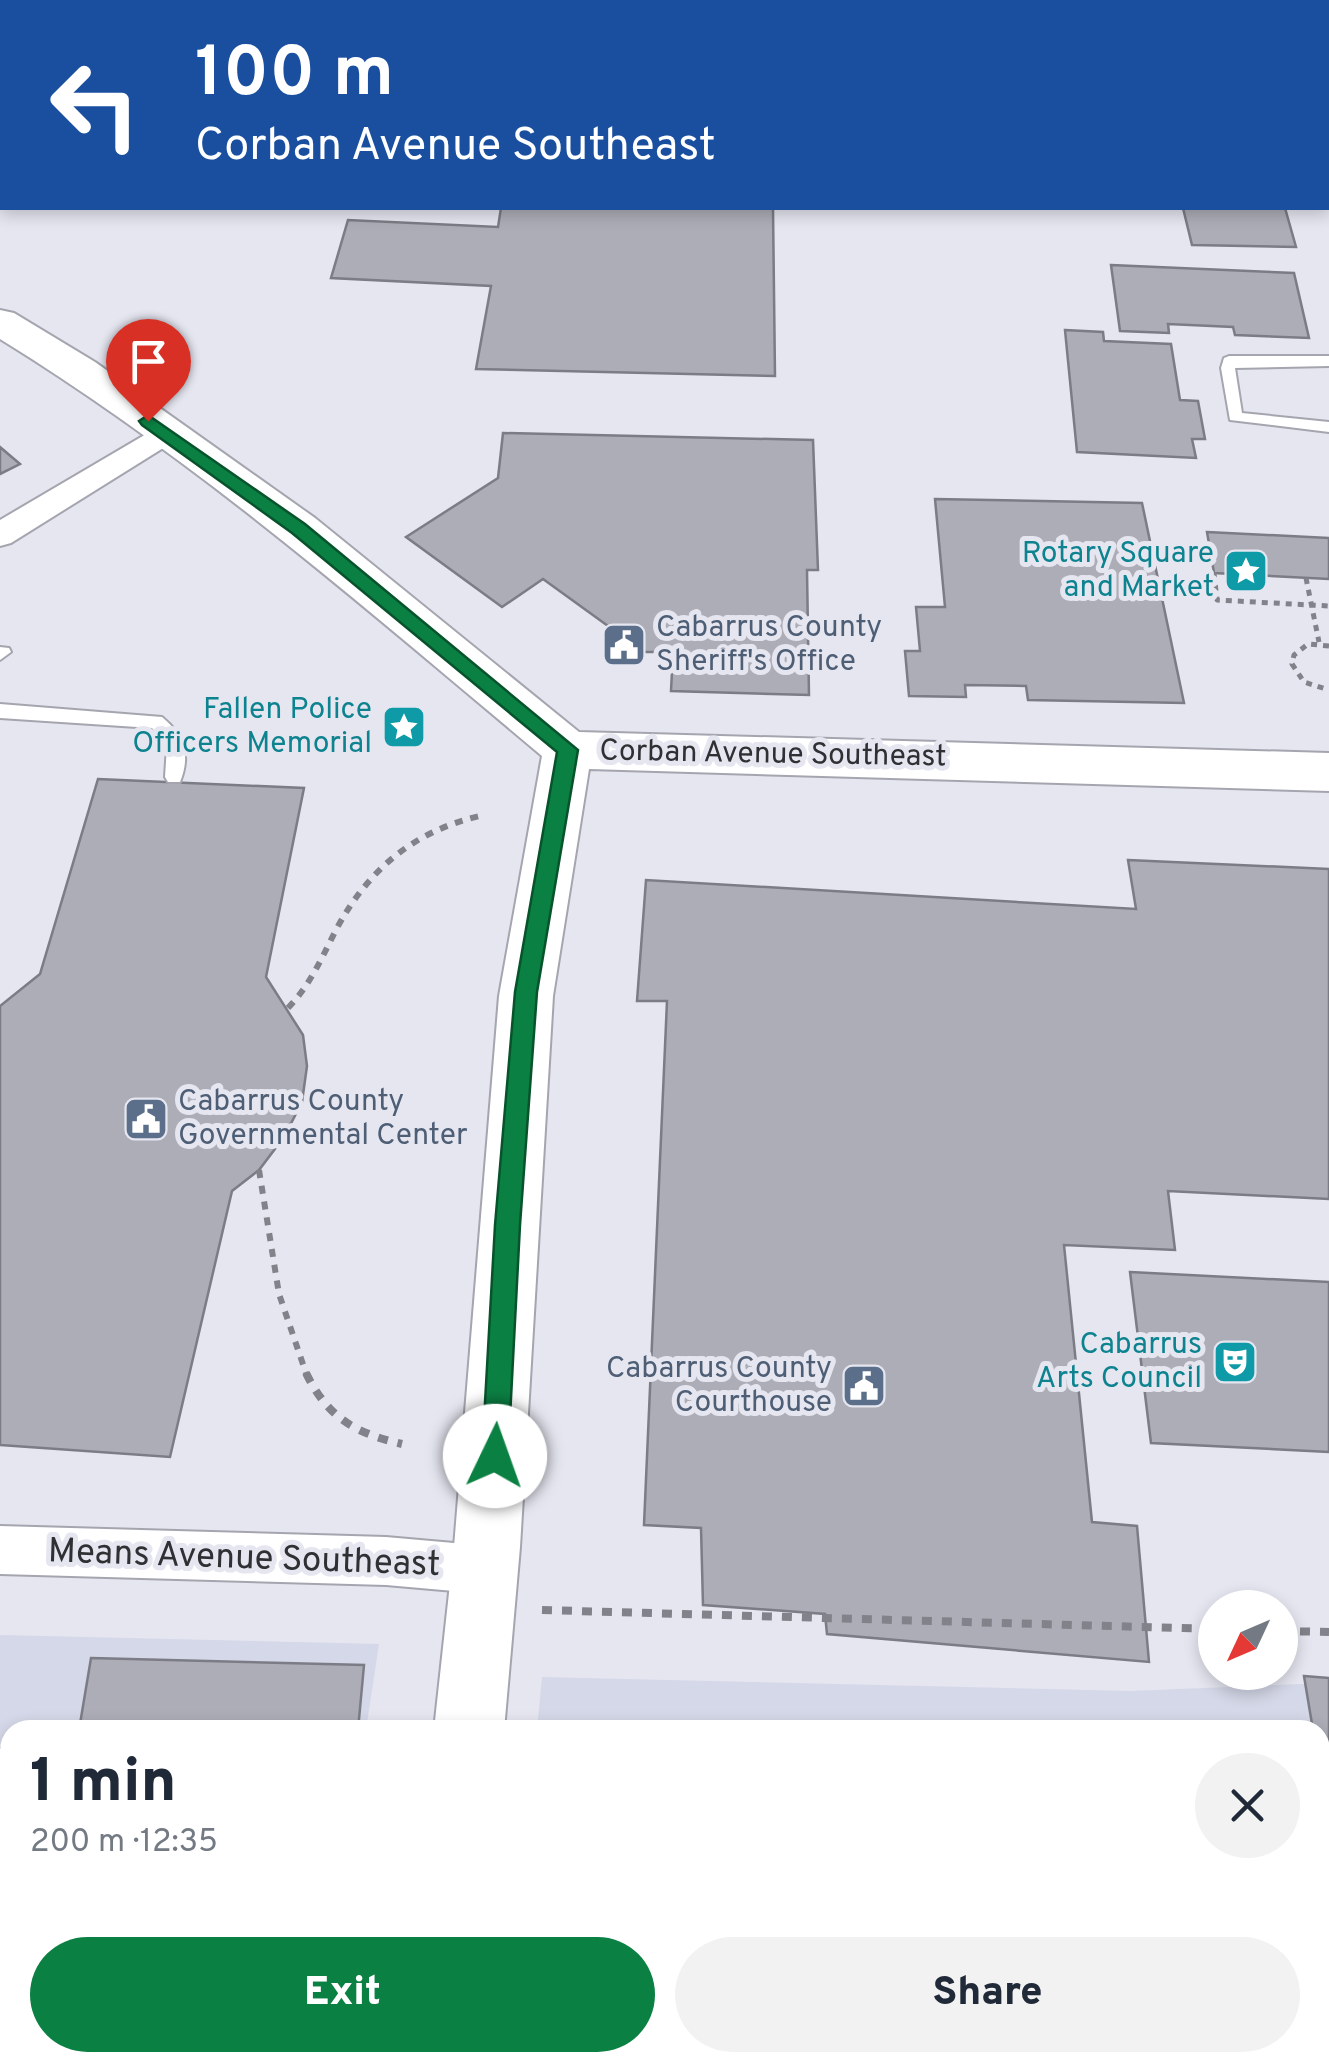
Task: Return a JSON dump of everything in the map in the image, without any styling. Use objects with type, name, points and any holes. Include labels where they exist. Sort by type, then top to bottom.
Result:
[{"type":"main road","name":"Corban Avenue Southeast","points":[[0,322],[81,371],[299,528],[568,750],[1329,772]]},
{"type":"main road","points":[[473,1720],[512,1590],[508,1225],[526,992],[568,750]]},
{"type":"street","points":[[0,534],[165,433]]},
{"type":"street","name":"Means Avenue Southeast","points":[[0,1550],[386,1562],[512,1590]]},
{"type":"lane","points":[[1329,361],[1229,361],[1228,368],[1234,417],[1329,427]]},
{"type":"lane","points":[[0,710],[156,722],[174,736],[180,755],[174,777]]},
{"type":"path","points":[[1214,574],[1217,600],[1329,606]]},
{"type":"path","points":[[1306,578],[1320,642]]},
{"type":"path","points":[[1329,646],[1320,642],[1300,649],[1292,664],[1304,682],[1329,690]]},
{"type":"path","points":[[288,1008],[310,987],[346,912],[373,874],[409,842],[438,826],[480,816]]},
{"type":"path","points":[[258,1170],[282,1318],[296,1356],[315,1390],[352,1428],[376,1442],[402,1444]]},
{"type":"path","points":[[512,1590],[1198,1628]]},
{"type":"path","points":[[1298,1631],[1329,1632]]},
{"type":"shaded area","points":[[0,1635],[379,1644],[368,1720],[0,1720]]},
{"type":"shaded area","points":[[542,1677],[1130,1691],[1298,1690],[1298,1684],[1329,1683],[1329,1720],[538,1720]]},
{"type":"building","points":[[501,210],[773,210],[775,376],[476,369],[491,286],[331,278],[348,220],[498,227]]},
{"type":"building","points":[[1183,210],[1286,210],[1296,247],[1192,245]]},
{"type":"building","points":[[1111,265],[1294,273],[1309,338],[1235,335],[1233,327],[1168,324],[1169,333],[1120,331]]},
{"type":"building","points":[[1065,330],[1103,332],[1104,341],[1171,344],[1180,400],[1198,401],[1205,439],[1192,439],[1196,458],[1077,452]]},
{"type":"building","points":[[503,433],[813,440],[818,570],[807,570],[809,695],[671,691],[673,652],[644,652],[543,579],[502,607],[406,537],[498,478]]},
{"type":"building","points":[[0,447],[20,464],[0,474]]},
{"type":"building","points":[[935,499],[1142,503],[1184,703],[1028,700],[1026,686],[965,685],[966,697],[909,696],[905,651],[920,651],[916,607],[945,607]]},
{"type":"building","points":[[1207,532],[1329,538],[1329,579],[1214,573]]},
{"type":"building","name":"Cabarrus County Governmental Center","points":[[98,779],[304,788],[266,977],[303,1035],[307,1066],[302,1102],[284,1137],[259,1170],[232,1191],[170,1457],[0,1445],[0,1006],[40,974]]},
{"type":"building","name":"Cabarrus County Courthouse","points":[[1128,860],[1329,869],[1329,1199],[1168,1191],[1175,1250],[1064,1245],[1092,1522],[1137,1526],[1149,1662],[827,1634],[825,1614],[703,1605],[701,1528],[644,1525],[667,1001],[637,1001],[646,880],[1136,909]]},
{"type":"building","name":"Cabarrus Arts Council","points":[[1130,1272],[1329,1282],[1329,1452],[1151,1443]]},
{"type":"building","points":[[91,1658],[364,1665],[359,1720],[81,1720]]},
{"type":"building","points":[[1304,1676],[1329,1678],[1329,1720],[1311,1720]]},
{"type":"place","name":"Rotary Square and Market","points":[[1246,571]]},
{"type":"place","name":"Cabarrus County Sheriff's Office","points":[[624,645]]},
{"type":"place","name":"Fallen Police Officers Memorial","points":[[404,727]]},
{"type":"place","name":"Cabarrus County Governmental Center","points":[[146,1119]]},
{"type":"place","name":"Cabarrus Arts Council","points":[[1235,1362]]},
{"type":"place","name":"Cabarrus County Courthouse","points":[[864,1386]]},
{"type":"route","points":[[148,421],[299,528],[568,750],[526,992],[495,1456]]}]
